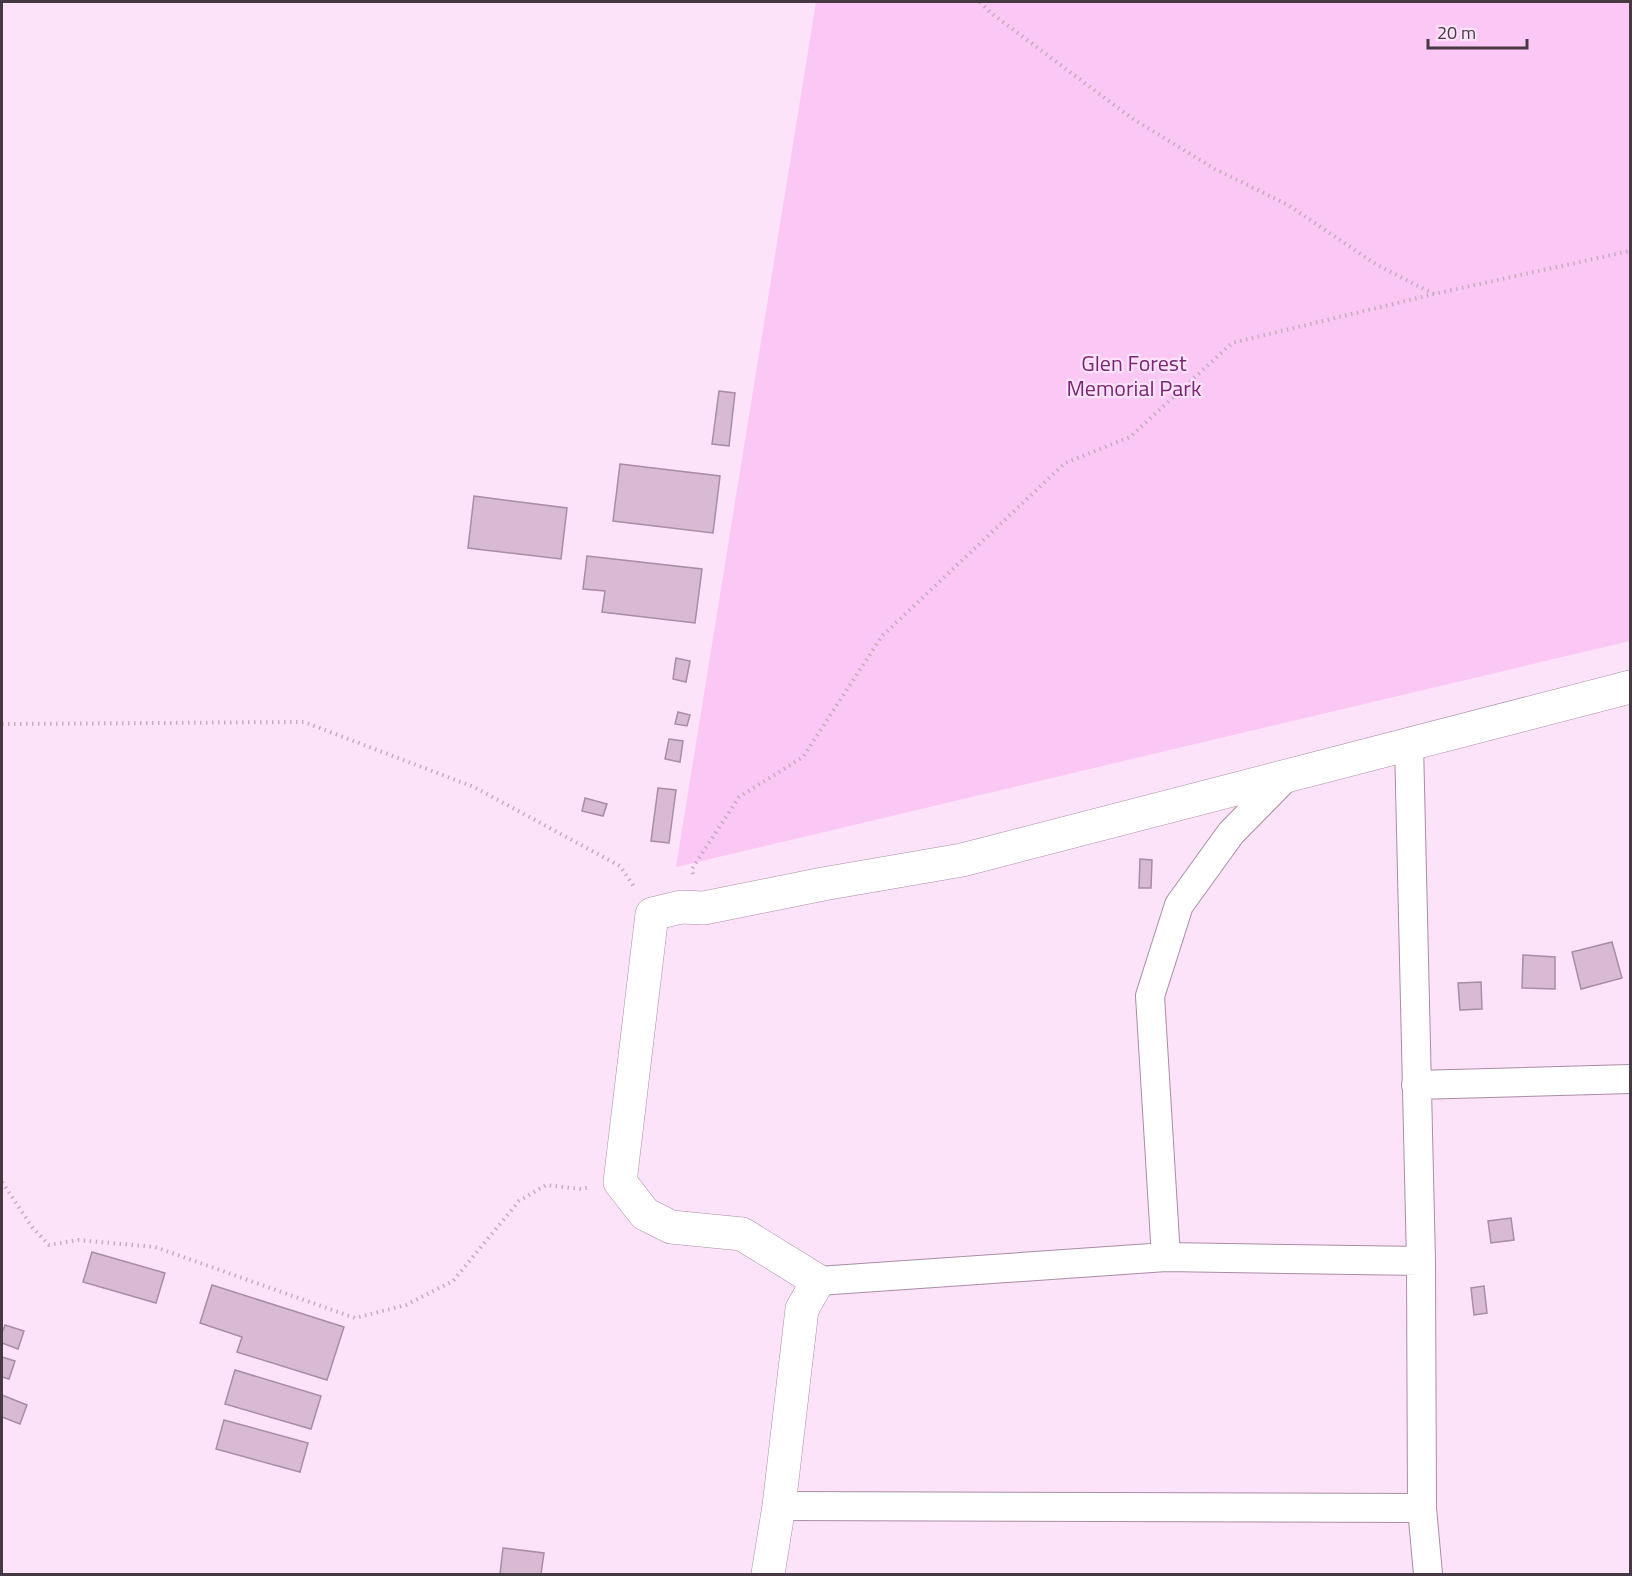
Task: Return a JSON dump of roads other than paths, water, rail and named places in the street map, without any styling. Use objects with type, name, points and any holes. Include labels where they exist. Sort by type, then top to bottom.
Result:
[{"type":"street","points":[[1421,1261],[1166,1257],[818,1281],[742,1234],[671,1227],[645,1214],[620,1182],[652,914],[681,908],[704,908],[823,884],[962,860],[1630,687]]},
{"type":"street","points":[[1408,744],[1421,1261],[1422,1508],[1428,1575]]},
{"type":"street","points":[[1166,1257],[1150,996],[1179,905],[1231,833],[1289,774]]},
{"type":"street","points":[[1416,1085],[1630,1079]]},
{"type":"street","points":[[768,1575],[779,1506],[802,1309],[818,1281]]},
{"type":"street","points":[[779,1506],[1422,1508]]},
{"type":"park label","name":"Glen Forest Memorial Park","points":[[1134,376]]}]
